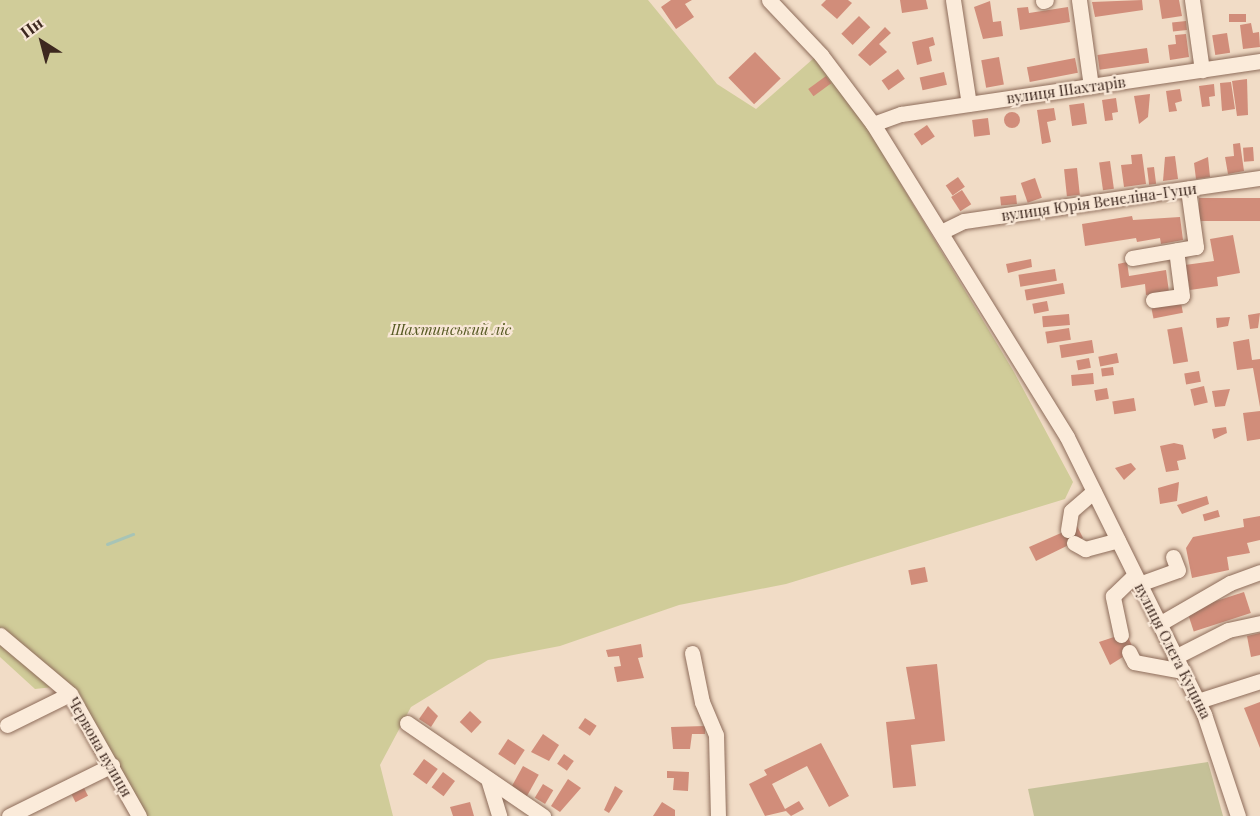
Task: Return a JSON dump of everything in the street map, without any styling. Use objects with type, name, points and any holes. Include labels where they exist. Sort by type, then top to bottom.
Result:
[{"type":"street","name":"вулиця Олега Куцина","points":[[769,0],[821,55],[873,124],[1055,417],[1094,490],[1213,732],[1238,816]]},
{"type":"street","points":[[953,0],[969,104]]},
{"type":"street","points":[[1078,0],[1092,86]]},
{"type":"street","points":[[1192,0],[1202,70]]},
{"type":"street","name":"вулиця Шахтарів","points":[[873,124],[901,114],[1260,61]]},
{"type":"street","name":"вулиця Юрія Венеліна-Гуци","points":[[941,232],[964,221],[1260,178]]},
{"type":"street","points":[[1132,258],[1196,247],[1188,189]]},
{"type":"street","points":[[1153,300],[1182,296],[1176,250]]},
{"type":"street","points":[[1094,490],[1071,511],[1071,536],[1085,549],[1118,540]]},
{"type":"street","points":[[1121,635],[1113,596],[1137,580],[1178,570],[1173,557]]},
{"type":"street","points":[[1159,624],[1230,583],[1260,572]]},
{"type":"street","points":[[1175,657],[1228,630],[1260,623]]},
{"type":"street","name":"Червона вулиця","points":[[0,635],[70,694],[139,816]]},
{"type":"street","points":[[1129,652],[1134,662],[1183,672]]},
{"type":"street","points":[[692,653],[702,702],[716,735],[718,816]]},
{"type":"street","points":[[1198,701],[1260,681]]},
{"type":"street","points":[[7,725],[70,694]]},
{"type":"street","points":[[406,723],[543,816]]},
{"type":"street","points":[[9,816],[112,765]]},
{"type":"street","points":[[488,779],[499,816]]},
{"type":"green space","name":"Шахтинський ліс","points":[[0,0],[648,0],[717,84],[756,109],[814,58],[863,121],[1014,372],[1073,482],[1065,499],[786,584],[679,605],[560,646],[488,660],[411,707],[380,765],[393,816],[144,816],[71,685],[35,689],[0,657]]},
{"type":"shaded area","points":[[1208,762],[1223,816],[1034,816],[1028,789]]},
{"type":"building","points":[[671,0],[692,0],[685,4],[694,17],[676,29],[661,7]]},
{"type":"building","points":[[826,0],[848,0],[852,3],[837,19],[821,5]]},
{"type":"building","points":[[900,0],[926,0],[928,9],[902,13]]},
{"type":"building","points":[[1142,0],[1143,10],[1095,17],[1092,2]]},
{"type":"building","points":[[1159,0],[1179,0],[1182,16],[1162,19]]},
{"type":"building","points":[[990,1],[993,22],[1001,21],[1003,36],[983,39],[974,7]]},
{"type":"building","points":[[1028,7],[1029,13],[1068,7],[1070,22],[1020,30],[1017,8]]},
{"type":"building","points":[[1229,14],[1246,14],[1246,22],[1229,22]]},
{"type":"building","points":[[859,16],[870,27],[853,45],[841,34]]},
{"type":"building","points":[[1186,21],[1187,30],[1173,31],[1172,22]]},
{"type":"building","points":[[1251,23],[1253,33],[1259,32],[1260,47],[1243,49],[1240,25]]},
{"type":"building","points":[[885,27],[891,33],[879,44],[887,52],[870,66],[858,55]]},
{"type":"building","points":[[1227,33],[1230,53],[1215,55],[1212,35]]},
{"type":"building","points":[[1186,34],[1189,57],[1170,60],[1168,45],[1176,44],[1175,35]]},
{"type":"building","points":[[933,37],[935,45],[929,47],[932,61],[917,65],[912,42]]},
{"type":"building","points":[[1147,48],[1149,63],[1100,70],[1097,55]]},
{"type":"building","points":[[755,52],[781,79],[754,104],[728,78]]},
{"type":"building","points":[[999,57],[1004,85],[986,88],[981,60]]},
{"type":"building","points":[[1075,58],[1078,73],[1030,82],[1027,67]]},
{"type":"building","points":[[898,69],[905,79],[888,90],[882,80]]},
{"type":"building","points":[[944,72],[947,85],[923,90],[920,78]]},
{"type":"building","points":[[826,76],[831,83],[813,96],[808,89]]},
{"type":"building","points":[[1247,79],[1248,115],[1237,116],[1232,81]]},
{"type":"building","points":[[1231,82],[1235,109],[1222,111],[1220,83]]},
{"type":"building","points":[[1214,84],[1215,96],[1209,97],[1210,106],[1202,107],[1199,86]]},
{"type":"building","points":[[1180,89],[1182,101],[1175,103],[1177,111],[1169,112],[1166,91]]},
{"type":"building","points":[[1150,94],[1148,117],[1139,124],[1134,96]]},
{"type":"building","points":[[1116,98],[1118,112],[1112,113],[1113,120],[1105,121],[1102,100]]},
{"type":"building","points":[[1084,103],[1087,124],[1072,126],[1069,105]]},
{"type":"building","points":[[1054,108],[1056,120],[1047,122],[1051,142],[1042,144],[1037,110]]},
{"type":"building","points":[[1012,112],[1018,114],[1020,120],[1018,126],[1012,128],[1006,126],[1004,120],[1006,114]]},
{"type":"building","points":[[988,118],[990,135],[974,137],[972,120]]},
{"type":"building","points":[[927,125],[935,137],[922,146],[914,134]]},
{"type":"building","points":[[1240,143],[1244,171],[1228,174],[1225,157],[1234,156],[1233,144]]},
{"type":"building","points":[[1253,147],[1254,161],[1244,162],[1243,148]]},
{"type":"building","points":[[1142,154],[1146,184],[1124,187],[1121,165],[1132,164],[1131,155]]},
{"type":"building","points":[[1175,156],[1178,179],[1163,181],[1165,157]]},
{"type":"building","points":[[1208,157],[1210,177],[1196,179],[1194,163]]},
{"type":"building","points":[[1110,161],[1114,189],[1103,190],[1099,163]]},
{"type":"building","points":[[1154,167],[1156,184],[1149,185],[1147,168]]},
{"type":"building","points":[[1077,168],[1080,195],[1067,196],[1064,169]]},
{"type":"building","points":[[958,177],[965,187],[953,195],[946,186]]},
{"type":"building","points":[[1035,178],[1042,198],[1028,203],[1021,183]]},
{"type":"building","points":[[962,190],[971,204],[960,211],[951,197]]},
{"type":"building","points":[[1016,195],[1017,204],[1001,206],[1000,197]]},
{"type":"building","points":[[1199,198],[1260,198],[1260,221],[1199,221]]},
{"type":"building","points":[[1132,216],[1133,220],[1180,217],[1183,240],[1161,244],[1160,238],[1137,242],[1136,238],[1085,246],[1082,224]]},
{"type":"building","points":[[1233,235],[1240,273],[1217,277],[1218,286],[1190,290],[1185,265],[1214,261],[1210,239]]},
{"type":"building","points":[[1031,259],[1032,267],[1008,273],[1006,264]]},
{"type":"building","points":[[1127,262],[1129,276],[1166,270],[1169,292],[1146,295],[1145,284],[1121,288],[1118,264]]},
{"type":"building","points":[[1055,269],[1057,281],[1020,287],[1018,275]]},
{"type":"building","points":[[1063,283],[1065,294],[1027,301],[1025,290]]},
{"type":"building","points":[[1047,301],[1049,311],[1034,314],[1032,304]]},
{"type":"building","points":[[1181,303],[1183,313],[1153,319],[1152,309]]},
{"type":"building","points":[[1260,313],[1258,328],[1250,329],[1248,315]]},
{"type":"building","points":[[1069,314],[1070,325],[1043,327],[1042,316]]},
{"type":"building","points":[[1230,317],[1228,326],[1217,328],[1216,318]]},
{"type":"building","points":[[1182,327],[1188,361],[1173,364],[1167,330]]},
{"type":"building","points":[[1069,328],[1071,340],[1047,344],[1045,332]]},
{"type":"building","points":[[1249,339],[1252,360],[1260,359],[1260,407],[1253,368],[1237,370],[1233,342]]},
{"type":"building","points":[[1092,340],[1094,353],[1061,358],[1059,345]]},
{"type":"building","points":[[1117,353],[1119,363],[1100,366],[1098,357]]},
{"type":"building","points":[[1089,358],[1091,368],[1078,370],[1076,360]]},
{"type":"building","points":[[1113,367],[1114,375],[1102,376],[1101,368]]},
{"type":"building","points":[[1199,371],[1201,382],[1186,384],[1184,374]]},
{"type":"building","points":[[1093,373],[1094,384],[1072,386],[1071,375]]},
{"type":"building","points":[[1204,386],[1208,403],[1194,406],[1190,389]]},
{"type":"building","points":[[1107,388],[1109,399],[1096,401],[1094,390]]},
{"type":"building","points":[[1230,389],[1225,406],[1215,407],[1212,391]]},
{"type":"building","points":[[1134,398],[1136,411],[1114,414],[1112,401]]},
{"type":"building","points":[[1260,411],[1260,439],[1247,441],[1243,413]]},
{"type":"building","points":[[1226,427],[1227,433],[1214,439],[1212,429]]},
{"type":"building","points":[[1174,443],[1183,445],[1186,459],[1177,461],[1179,470],[1166,472],[1160,446]]},
{"type":"building","points":[[1131,463],[1136,469],[1124,480],[1115,468]]},
{"type":"building","points":[[1179,482],[1177,501],[1160,504],[1158,488]]},
{"type":"building","points":[[1207,496],[1209,504],[1182,514],[1177,505]]},
{"type":"building","points":[[1218,510],[1220,517],[1205,521],[1203,514]]},
{"type":"building","points":[[1260,516],[1260,540],[1247,543],[1250,553],[1227,557],[1229,570],[1192,578],[1186,548],[1193,537],[1244,527],[1243,519]]},
{"type":"building","points":[[1077,526],[1083,538],[1036,561],[1029,547]]},
{"type":"building","points":[[925,567],[928,582],[911,585],[908,570]]},
{"type":"building","points":[[1244,592],[1251,613],[1194,631],[1187,611]]},
{"type":"building","points":[[1126,633],[1134,650],[1110,665],[1099,642]]},
{"type":"building","points":[[1260,633],[1260,655],[1251,657],[1247,636]]},
{"type":"building","points":[[641,644],[643,657],[638,658],[644,678],[617,682],[614,667],[621,666],[619,656],[608,657],[606,650]]},
{"type":"building","points":[[937,664],[945,741],[911,745],[916,786],[893,788],[886,722],[915,719],[906,667]]},
{"type":"building","points":[[1260,702],[1260,748],[1244,708]]},
{"type":"building","points":[[428,706],[438,716],[431,727],[419,719]]},
{"type":"building","points":[[470,711],[482,722],[471,733],[460,722]]},
{"type":"building","points":[[585,718],[597,726],[590,736],[578,728]]},
{"type":"building","points":[[705,726],[705,734],[692,734],[690,749],[673,749],[671,727]]},
{"type":"building","points":[[543,734],[559,745],[549,761],[531,752]]},
{"type":"building","points":[[508,739],[525,750],[515,765],[498,754]]},
{"type":"building","points":[[821,743],[849,796],[829,807],[807,766],[772,784],[785,809],[799,801],[804,809],[791,816],[786,811],[765,816],[749,784],[767,775],[764,770]]},
{"type":"building","points":[[564,754],[574,761],[567,771],[557,764]]},
{"type":"building","points":[[424,759],[438,769],[427,784],[413,774]]},
{"type":"building","points":[[523,766],[539,775],[526,797],[510,789]]},
{"type":"building","points":[[667,771],[689,772],[688,791],[673,790],[674,778],[667,778]]},
{"type":"building","points":[[443,772],[455,781],[444,796],[432,787]]},
{"type":"building","points":[[568,779],[581,788],[560,812],[551,806]]},
{"type":"building","points":[[543,784],[553,790],[545,804],[535,798]]},
{"type":"building","points":[[83,786],[88,796],[76,802],[71,792]]},
{"type":"building","points":[[615,786],[623,791],[609,813],[604,810]]},
{"type":"building","points":[[470,802],[474,816],[453,816],[450,807]]},
{"type":"building","points":[[662,802],[675,810],[675,816],[653,816]]},
{"type":"waterway","points":[[107,544],[133,534]]}]
